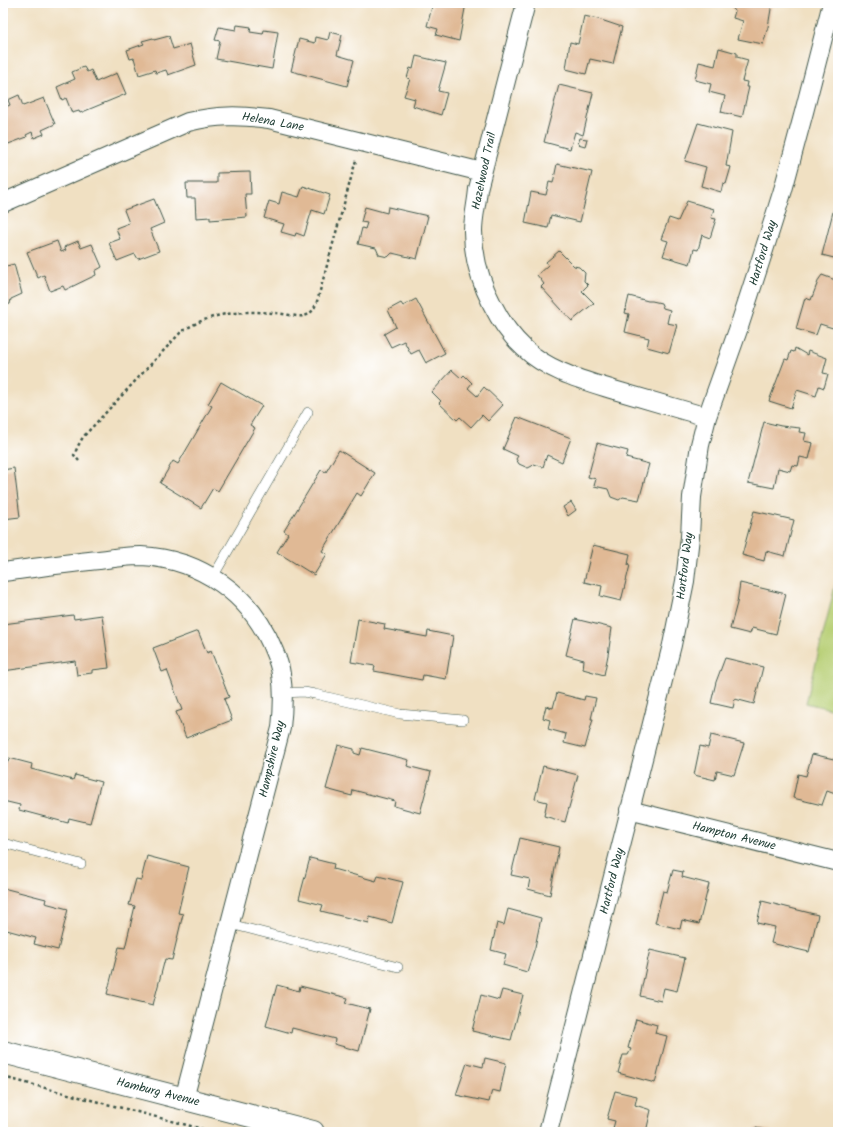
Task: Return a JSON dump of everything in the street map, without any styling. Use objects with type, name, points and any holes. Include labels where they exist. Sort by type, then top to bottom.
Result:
[{"type":"street","name":"Hazelwood Trail","points":[[526,3],[482,172],[476,204],[473,231],[475,258],[487,295],[493,307],[508,329],[524,348],[546,364],[574,378],[707,417]]},
{"type":"street","name":"Hartford Way","points":[[548,1132],[672,645],[681,603],[688,558],[694,479],[707,417],[766,247],[804,112],[832,3]]},
{"type":"street","name":"Helena Lane","points":[[3,203],[188,122],[229,116],[269,119],[482,172]]},
{"type":"street","name":"Hampshire Way","points":[[3,572],[131,556],[143,556],[181,563],[223,583],[246,604],[267,634],[279,665],[283,693],[283,718],[280,734],[184,1099]]},
{"type":"street","name":"Hampton Avenue","points":[[629,810],[838,862]]},
{"type":"street","name":"Hamburg Avenue","points":[[3,1052],[313,1132]]},
{"type":"lane","points":[[213,577],[308,412]]},
{"type":"lane","points":[[283,693],[304,692],[400,714],[463,720]]},
{"type":"lane","points":[[3,843],[81,864]]},
{"type":"lane","points":[[230,924],[398,967]]},
{"type":"path","points":[[79,461],[74,455],[83,437],[181,332],[206,319],[228,313],[262,312],[304,316],[313,310],[318,298],[360,141]]},
{"type":"path","points":[[3,1077],[214,1132]]},
{"type":"green space","points":[[838,574],[838,711],[806,703]]},
{"type":"building","points":[[433,3],[466,3],[459,41],[436,35],[438,29],[427,26]]},
{"type":"building","points":[[731,3],[772,3],[768,27],[763,44],[738,39],[743,21],[733,18],[735,11],[730,5]]},
{"type":"building","points":[[584,16],[622,27],[613,64],[590,59],[586,74],[566,69],[570,42],[578,44]]},
{"type":"building","points":[[237,25],[251,27],[250,32],[263,34],[264,30],[278,32],[272,69],[216,59],[220,41],[215,40],[219,27],[236,30]]},
{"type":"building","points":[[330,32],[342,35],[337,55],[354,60],[347,86],[291,71],[299,39],[315,43],[316,37],[328,40]]},
{"type":"building","points":[[169,36],[173,49],[190,44],[196,65],[168,75],[166,70],[156,73],[155,70],[139,75],[134,58],[130,59],[127,50],[144,44],[142,41],[153,38],[154,40]]},
{"type":"building","points":[[719,48],[737,53],[737,57],[748,60],[742,81],[747,82],[746,87],[749,87],[742,117],[721,112],[725,96],[709,92],[711,84],[695,80],[699,62],[715,66]]},
{"type":"building","points":[[416,56],[446,63],[438,91],[447,93],[441,115],[413,106],[415,99],[404,96],[410,79],[407,78],[410,68],[413,69]]},
{"type":"building","points":[[84,67],[87,72],[91,70],[96,82],[117,73],[126,94],[80,113],[79,111],[72,113],[66,98],[62,100],[57,87],[75,79],[72,72]]},
{"type":"building","points":[[559,85],[593,93],[583,135],[575,132],[570,149],[544,142]]},
{"type":"building","points":[[19,95],[23,106],[44,98],[55,124],[42,130],[44,134],[34,138],[32,132],[26,135],[27,137],[3,146],[3,108],[10,105],[8,100]]},
{"type":"building","points":[[698,123],[732,132],[726,166],[731,167],[726,184],[723,183],[721,192],[701,186],[706,167],[685,161]]},
{"type":"building","points":[[580,138],[587,139],[585,146],[578,144]]},
{"type":"building","points":[[557,164],[592,172],[580,222],[551,215],[548,228],[525,223],[531,192],[546,195],[549,182],[553,183]]},
{"type":"building","points":[[250,172],[251,194],[245,194],[247,217],[210,220],[210,217],[196,218],[195,198],[187,198],[186,183],[217,183],[217,173]]},
{"type":"building","points":[[303,186],[330,195],[324,214],[312,210],[304,236],[296,233],[295,236],[281,232],[284,224],[264,218],[269,201],[279,204],[282,192],[299,197]]},
{"type":"building","points":[[154,199],[164,223],[150,229],[159,251],[138,259],[135,254],[117,261],[109,243],[120,239],[116,228],[129,223],[124,210]]},
{"type":"building","points":[[687,201],[714,209],[711,218],[716,219],[710,238],[702,235],[698,250],[694,249],[690,264],[663,256],[668,241],[661,239],[669,218],[678,221]]},
{"type":"building","points":[[835,204],[838,204],[838,259],[822,255]]},
{"type":"building","points":[[365,207],[387,213],[388,207],[428,216],[417,259],[392,253],[388,257],[379,255],[376,248],[358,244],[362,228],[365,229],[367,223],[361,222]]},
{"type":"building","points":[[57,241],[61,252],[66,250],[64,247],[78,241],[81,248],[92,244],[102,267],[95,271],[96,275],[65,290],[63,286],[50,291],[44,275],[38,278],[27,252]]},
{"type":"building","points":[[559,251],[574,266],[579,267],[585,273],[584,281],[588,285],[582,291],[594,303],[572,321],[541,287],[544,284],[537,275],[548,265],[546,262]]},
{"type":"building","points":[[14,264],[22,294],[11,299],[10,304],[3,306],[3,267]]},
{"type":"building","points":[[822,275],[838,281],[838,326],[836,329],[820,324],[816,335],[796,329],[805,298],[811,300]]},
{"type":"building","points":[[629,296],[661,303],[663,308],[670,310],[667,323],[677,325],[669,353],[647,347],[649,338],[625,332],[629,314],[625,313]]},
{"type":"building","points":[[416,299],[445,353],[426,363],[419,350],[411,354],[404,341],[391,347],[384,334],[396,327],[388,310],[401,303],[403,306]]},
{"type":"building","points":[[795,348],[807,355],[808,351],[827,358],[823,373],[828,374],[824,388],[819,386],[816,396],[797,390],[791,408],[769,401],[785,359],[788,360],[791,351],[794,352]]},
{"type":"building","points":[[452,370],[461,378],[464,375],[472,383],[468,388],[477,396],[484,387],[503,405],[488,421],[482,415],[471,427],[460,417],[457,420],[439,403],[441,401],[432,392]]},
{"type":"building","points":[[221,382],[262,406],[250,425],[255,428],[218,491],[213,488],[201,508],[160,483],[173,461],[178,464],[212,406],[208,404]]},
{"type":"building","points":[[517,417],[571,438],[562,462],[547,455],[543,467],[534,464],[528,468],[519,464],[516,459],[518,456],[503,449]]},
{"type":"building","points":[[764,422],[800,428],[799,432],[806,433],[804,441],[813,443],[809,459],[800,457],[798,466],[792,465],[790,471],[778,468],[774,488],[748,483]]},
{"type":"building","points":[[597,443],[628,451],[626,458],[649,464],[639,500],[623,497],[619,500],[611,497],[608,489],[594,486],[596,479],[588,477]]},
{"type":"building","points":[[339,450],[375,473],[361,496],[357,493],[322,551],[327,554],[314,575],[277,552],[288,534],[284,531],[321,470],[326,472]]},
{"type":"building","points":[[14,468],[20,517],[3,519],[3,470]]},
{"type":"building","points":[[571,502],[576,510],[568,516],[563,507]]},
{"type":"building","points":[[754,511],[794,520],[785,556],[766,551],[764,561],[742,555]]},
{"type":"building","points":[[593,545],[630,554],[628,565],[630,565],[621,601],[600,596],[602,586],[584,582]]},
{"type":"building","points":[[740,583],[786,594],[776,634],[752,628],[750,634],[730,629],[737,603]]},
{"type":"building","points":[[73,615],[74,619],[102,615],[109,668],[92,670],[92,673],[77,675],[75,661],[3,671],[3,624]]},
{"type":"building","points":[[358,619],[385,624],[384,629],[427,637],[428,631],[453,636],[446,679],[423,675],[422,680],[374,671],[375,666],[351,662]]},
{"type":"building","points":[[575,619],[612,628],[604,675],[583,669],[584,660],[566,655]]},
{"type":"building","points":[[198,631],[207,653],[211,651],[229,697],[224,699],[232,720],[186,738],[176,712],[182,710],[167,670],[162,672],[153,648]]},
{"type":"building","points":[[725,658],[763,667],[754,704],[735,699],[733,708],[711,703],[716,682]]},
{"type":"building","points":[[557,693],[584,700],[585,696],[596,698],[591,719],[593,719],[585,748],[564,743],[566,734],[548,729],[550,720],[543,718],[546,706],[553,708]]},
{"type":"building","points":[[711,735],[744,743],[734,775],[717,771],[715,780],[694,775],[700,746],[708,748]]},
{"type":"building","points":[[338,745],[354,749],[354,753],[360,755],[362,748],[409,760],[407,766],[431,772],[420,813],[394,806],[395,801],[353,790],[352,796],[326,789]]},
{"type":"building","points":[[812,754],[838,760],[838,795],[827,791],[822,805],[793,798],[798,774],[806,776]]},
{"type":"building","points":[[9,758],[32,764],[31,769],[73,780],[75,775],[101,782],[90,823],[69,818],[68,823],[19,810],[20,805],[3,801],[3,778],[5,769],[3,769],[3,767],[5,761],[8,762]]},
{"type":"building","points":[[543,766],[578,775],[565,822],[544,816],[547,802],[535,799]]},
{"type":"building","points":[[520,838],[559,847],[550,895],[528,889],[530,879],[511,875]]},
{"type":"building","points":[[147,856],[189,867],[178,913],[183,914],[172,960],[165,959],[153,1005],[107,994],[119,947],[125,948],[135,906],[129,905],[136,879],[141,880]]},
{"type":"building","points":[[310,858],[334,864],[333,869],[376,881],[378,876],[403,882],[392,923],[370,917],[369,923],[321,911],[323,905],[299,899]]},
{"type":"building","points":[[673,870],[683,872],[682,877],[709,884],[699,924],[682,920],[680,929],[655,923],[663,891],[667,892]]},
{"type":"building","points":[[3,888],[46,899],[45,903],[68,909],[58,950],[34,944],[36,938],[3,929]]},
{"type":"building","points":[[762,901],[818,915],[809,952],[771,943],[775,927],[757,923]]},
{"type":"building","points":[[508,909],[541,918],[535,947],[527,972],[503,965],[506,954],[491,950],[497,923],[504,925]]},
{"type":"building","points":[[650,950],[685,958],[677,991],[664,988],[661,1001],[640,996]]},
{"type":"building","points":[[277,985],[299,991],[300,986],[348,998],[346,1003],[370,1009],[359,1051],[334,1044],[335,1039],[292,1028],[291,1033],[266,1026]]},
{"type":"building","points":[[502,990],[523,995],[511,1040],[472,1031],[481,995],[499,1000]]},
{"type":"building","points":[[636,1019],[657,1025],[655,1033],[667,1036],[655,1083],[618,1073],[623,1055],[628,1055],[631,1049],[628,1048]]},
{"type":"building","points":[[485,1058],[506,1063],[500,1092],[492,1090],[489,1102],[456,1095],[467,1063],[483,1067]]},
{"type":"building","points":[[615,1091],[637,1096],[635,1105],[651,1110],[646,1132],[612,1132],[615,1121],[607,1119]]},
{"type":"building","points":[[756,1128],[771,1131],[771,1132],[755,1132]]}]
